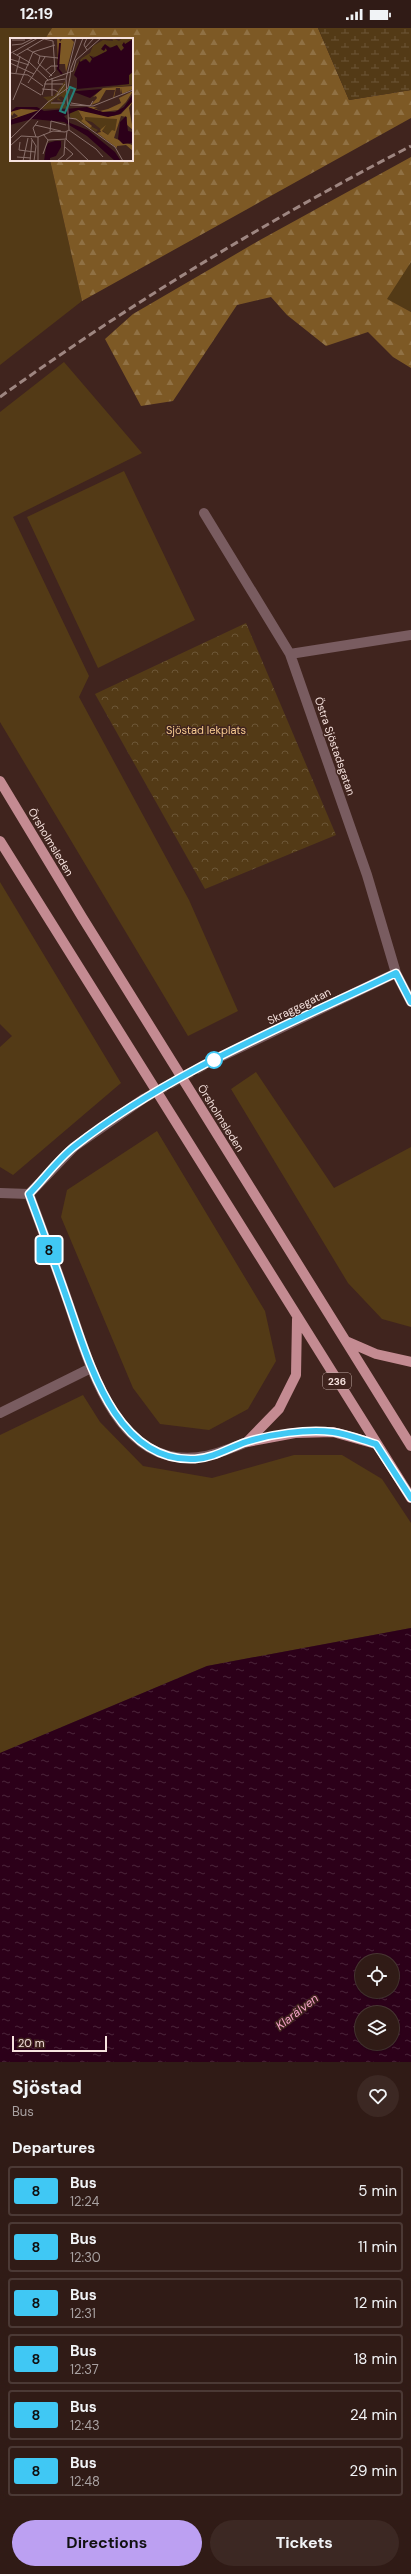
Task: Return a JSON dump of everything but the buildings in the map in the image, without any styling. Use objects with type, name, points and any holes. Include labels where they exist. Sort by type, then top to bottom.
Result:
[{"type":"main road","name":"Örsholmsleden","points":[[0,781],[411,1446]]},
{"type":"main road","name":"236","points":[[0,841],[297,1319],[411,1498]]},
{"type":"main road","points":[[247,1442],[280,1409],[296,1375],[297,1319]]},
{"type":"main road","points":[[346,1341],[376,1354],[411,1362]]},
{"type":"main road","points":[[247,1442],[294,1433],[333,1432],[376,1444]]},
{"type":"street","name":"Östra Sjöstadsgatan","points":[[204,513],[290,654],[367,875],[396,973],[411,1002]]},
{"type":"street","points":[[290,654],[411,635]]},
{"type":"street","name":"Skraggegatan","points":[[212,1061],[396,973]]},
{"type":"street","points":[[0,1193],[29,1194],[74,1147],[143,1099]]},
{"type":"street","points":[[29,1194],[91,1368],[112,1408],[128,1430],[165,1455],[194,1459],[217,1454],[247,1442]]},
{"type":"street","points":[[0,1413],[91,1368]]},
{"type":"green space","points":[[0,28],[52,28],[46,38],[10,38],[10,161],[50,161],[82,301],[0,365]]},
{"type":"green space","points":[[52,28],[318,28],[349,100],[411,90],[411,118],[82,301],[50,161],[133,161],[133,38],[46,38]]},
{"type":"green space","points":[[318,28],[411,28],[411,90],[349,100]]},
{"type":"green space","points":[[411,157],[411,262],[387,299],[411,312],[411,368],[393,357],[368,332],[326,346],[287,315],[271,297],[237,305],[173,401],[141,406],[105,339],[133,314],[260,240]]},
{"type":"green space","points":[[411,262],[411,312],[386,299]]},
{"type":"green space","points":[[64,362],[142,453],[13,517],[89,676],[79,697],[189,900],[238,1011],[188,1036],[0,722],[0,412]]},
{"type":"green space","points":[[124,471],[195,620],[98,668],[27,517]]},
{"type":"green space","name":"Sjöstad lekplats","points":[[246,623],[336,835],[205,889],[95,694]]},
{"type":"green space","points":[[0,882],[121,1083],[13,1175],[0,1167],[0,1047],[12,1036],[0,1024]]},
{"type":"green space","points":[[256,1072],[334,1188],[411,1147],[411,1327],[382,1319],[348,1283],[231,1089]]},
{"type":"green space","points":[[157,1131],[265,1311],[276,1361],[248,1409],[209,1430],[160,1424],[133,1388],[61,1217],[67,1190]]},
{"type":"green space","points":[[83,1395],[100,1422],[143,1466],[212,1478],[294,1455],[342,1455],[382,1479],[411,1523],[411,1628],[207,1666],[0,1753],[0,1435]]},
{"type":"water","name":"Klarälven","points":[[411,1628],[411,2062],[0,2062],[0,1753],[207,1666]]},
{"type":"tunnel","points":[[143,1099],[212,1061]]},
{"type":"railway","points":[[0,397],[49,362],[201,264],[305,203],[411,146]]},
{"type":"bus line","name":"8","points":[[411,1002],[396,973],[212,1061],[143,1099],[74,1147],[29,1194],[91,1368],[116,1414],[128,1430],[148,1447],[165,1455],[194,1459],[217,1454],[247,1442],[294,1433],[333,1432],[376,1444],[411,1498]]}]
